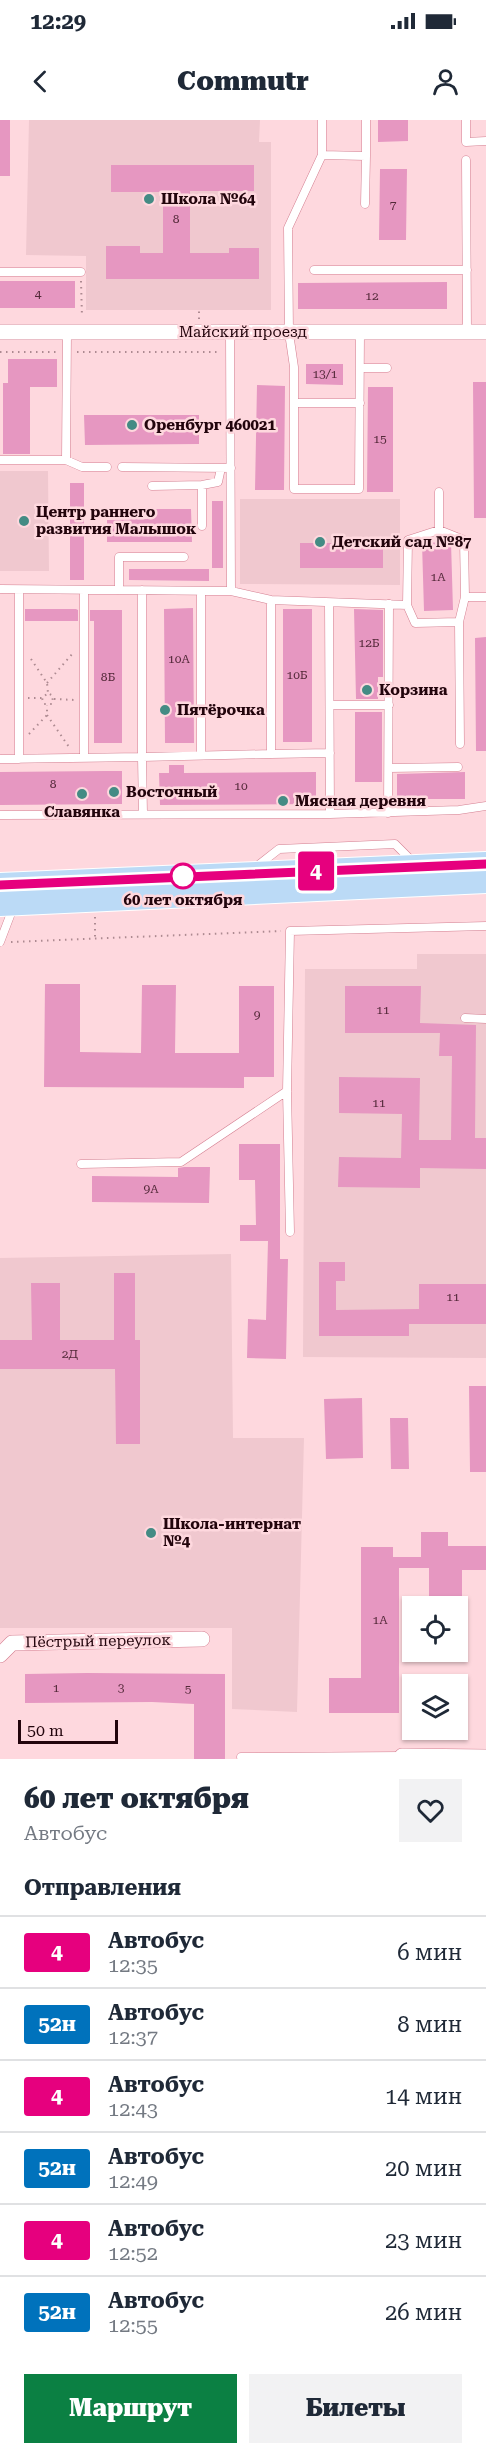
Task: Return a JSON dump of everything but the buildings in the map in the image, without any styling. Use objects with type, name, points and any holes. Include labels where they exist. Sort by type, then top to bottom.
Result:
[{"type":"main road","points":[[0,885],[486,864]]},
{"type":"main road","points":[[7,904],[486,881]]},
{"type":"street","name":"Майский проезд","points":[[0,332],[486,332]]},
{"type":"street","name":"Пёстрый переулок","points":[[0,1655],[12,1642],[202,1639]]},
{"type":"street","points":[[392,1757],[486,1757]]},
{"type":"lane","points":[[322,120],[322,155],[288,228],[289,333],[294,367],[294,489],[359,489],[360,333]]},
{"type":"lane","points":[[365,204],[366,120]]},
{"type":"lane","points":[[466,120],[466,142],[486,141]]},
{"type":"lane","points":[[322,155],[366,156]]},
{"type":"lane","points":[[466,160],[467,332]]},
{"type":"lane","points":[[314,270],[466,270]]},
{"type":"lane","points":[[0,272],[81,272]]},
{"type":"lane","points":[[66,460],[67,352],[75,332]]},
{"type":"lane","points":[[230,333],[231,591]]},
{"type":"lane","points":[[360,368],[387,368]]},
{"type":"lane","points":[[294,403],[360,403]]},
{"type":"lane","points":[[0,460],[66,460],[82,467],[107,467]]},
{"type":"lane","points":[[122,468],[231,468]]},
{"type":"lane","points":[[152,486],[202,486],[218,482],[221,468]]},
{"type":"lane","points":[[202,486],[202,526]]},
{"type":"lane","points":[[439,492],[439,530]]},
{"type":"lane","points":[[459,622],[415,623],[407,605],[408,540],[439,530],[464,540],[465,597],[459,622],[460,744]]},
{"type":"lane","points":[[119,590],[119,557],[184,557]]},
{"type":"lane","points":[[0,589],[231,591],[271,600],[329,604],[407,605]]},
{"type":"lane","points":[[18,590],[19,759]]},
{"type":"lane","points":[[80,758],[84,700],[84,590]]},
{"type":"lane","points":[[142,590],[143,814]]},
{"type":"lane","points":[[201,591],[201,755]]},
{"type":"lane","points":[[465,597],[486,597]]},
{"type":"lane","points":[[271,600],[271,754]]},
{"type":"lane","points":[[329,604],[330,814]]},
{"type":"lane","points":[[388,813],[389,604]]},
{"type":"lane","points":[[330,705],[389,705]]},
{"type":"lane","points":[[0,759],[330,753]]},
{"type":"lane","points":[[389,768],[458,767]]},
{"type":"lane","points":[[0,815],[388,813],[459,810],[486,806]]},
{"type":"lane","points":[[1,942],[7,904]]},
{"type":"lane","points":[[290,1232],[287,1091],[290,931],[486,926]]},
{"type":"lane","points":[[465,1018],[486,1018]]},
{"type":"lane","points":[[81,1164],[181,1162],[287,1091]]},
{"type":"lane","points":[[241,1757],[392,1757]]},
{"type":"path","points":[[75,332],[81,272]]},
{"type":"path","points":[[0,352],[231,352]]},
{"type":"path","points":[[47,683],[84,641]]},
{"type":"path","points":[[19,642],[47,683],[48,693]]},
{"type":"path","points":[[48,693],[54,699]]},
{"type":"path","points":[[48,693],[42,698],[44,704],[47,705],[47,715],[80,758]]},
{"type":"path","points":[[54,699],[84,700]]},
{"type":"path","points":[[47,705],[52,704],[54,699]]},
{"type":"path","points":[[19,744],[47,715]]},
{"type":"path","points":[[95,916],[95,938]]},
{"type":"path","points":[[1,942],[290,931]]},
{"type":"shaded area","name":"Школа №64","points":[[29,120],[260,120],[259,142],[271,142],[271,310],[86,310],[86,256],[26,255]]},
{"type":"shaded area","name":"Центр раннего развития Малышок","points":[[0,471],[48,471],[49,571],[0,571]]},
{"type":"shaded area","name":"Детский сад №87","points":[[240,499],[400,499],[400,585],[240,584]]},
{"type":"shaded area","points":[[417,954],[486,954],[486,1358],[303,1357],[305,969],[417,969]]},
{"type":"shaded area","name":"Школа-интернат №4","points":[[231,1254],[233,1438],[304,1438],[297,1712],[232,1709],[232,1628],[0,1628],[0,1258]]},
{"type":"bus line","name":"4","points":[[0,885],[486,864]]},
{"type":"place","name":"Школа №64","points":[[149,199]]},
{"type":"place","name":"Оренбург 460021","points":[[132,425]]},
{"type":"place","name":"Центр раннего развития Малышок","points":[[24,521]]},
{"type":"place","name":"Детский сад №87","points":[[320,542]]},
{"type":"place","name":"Корзина","points":[[367,690]]},
{"type":"place","name":"Пятёрочка","points":[[165,710]]},
{"type":"place","name":"Восточный","points":[[114,792]]},
{"type":"place","name":"Славянка","points":[[82,794]]},
{"type":"place","name":"Мясная деревня","points":[[283,801]]},
{"type":"place","name":"60 лет октября","points":[[183,876]]},
{"type":"place","name":"Школа-интернат №4","points":[[151,1533]]}]
